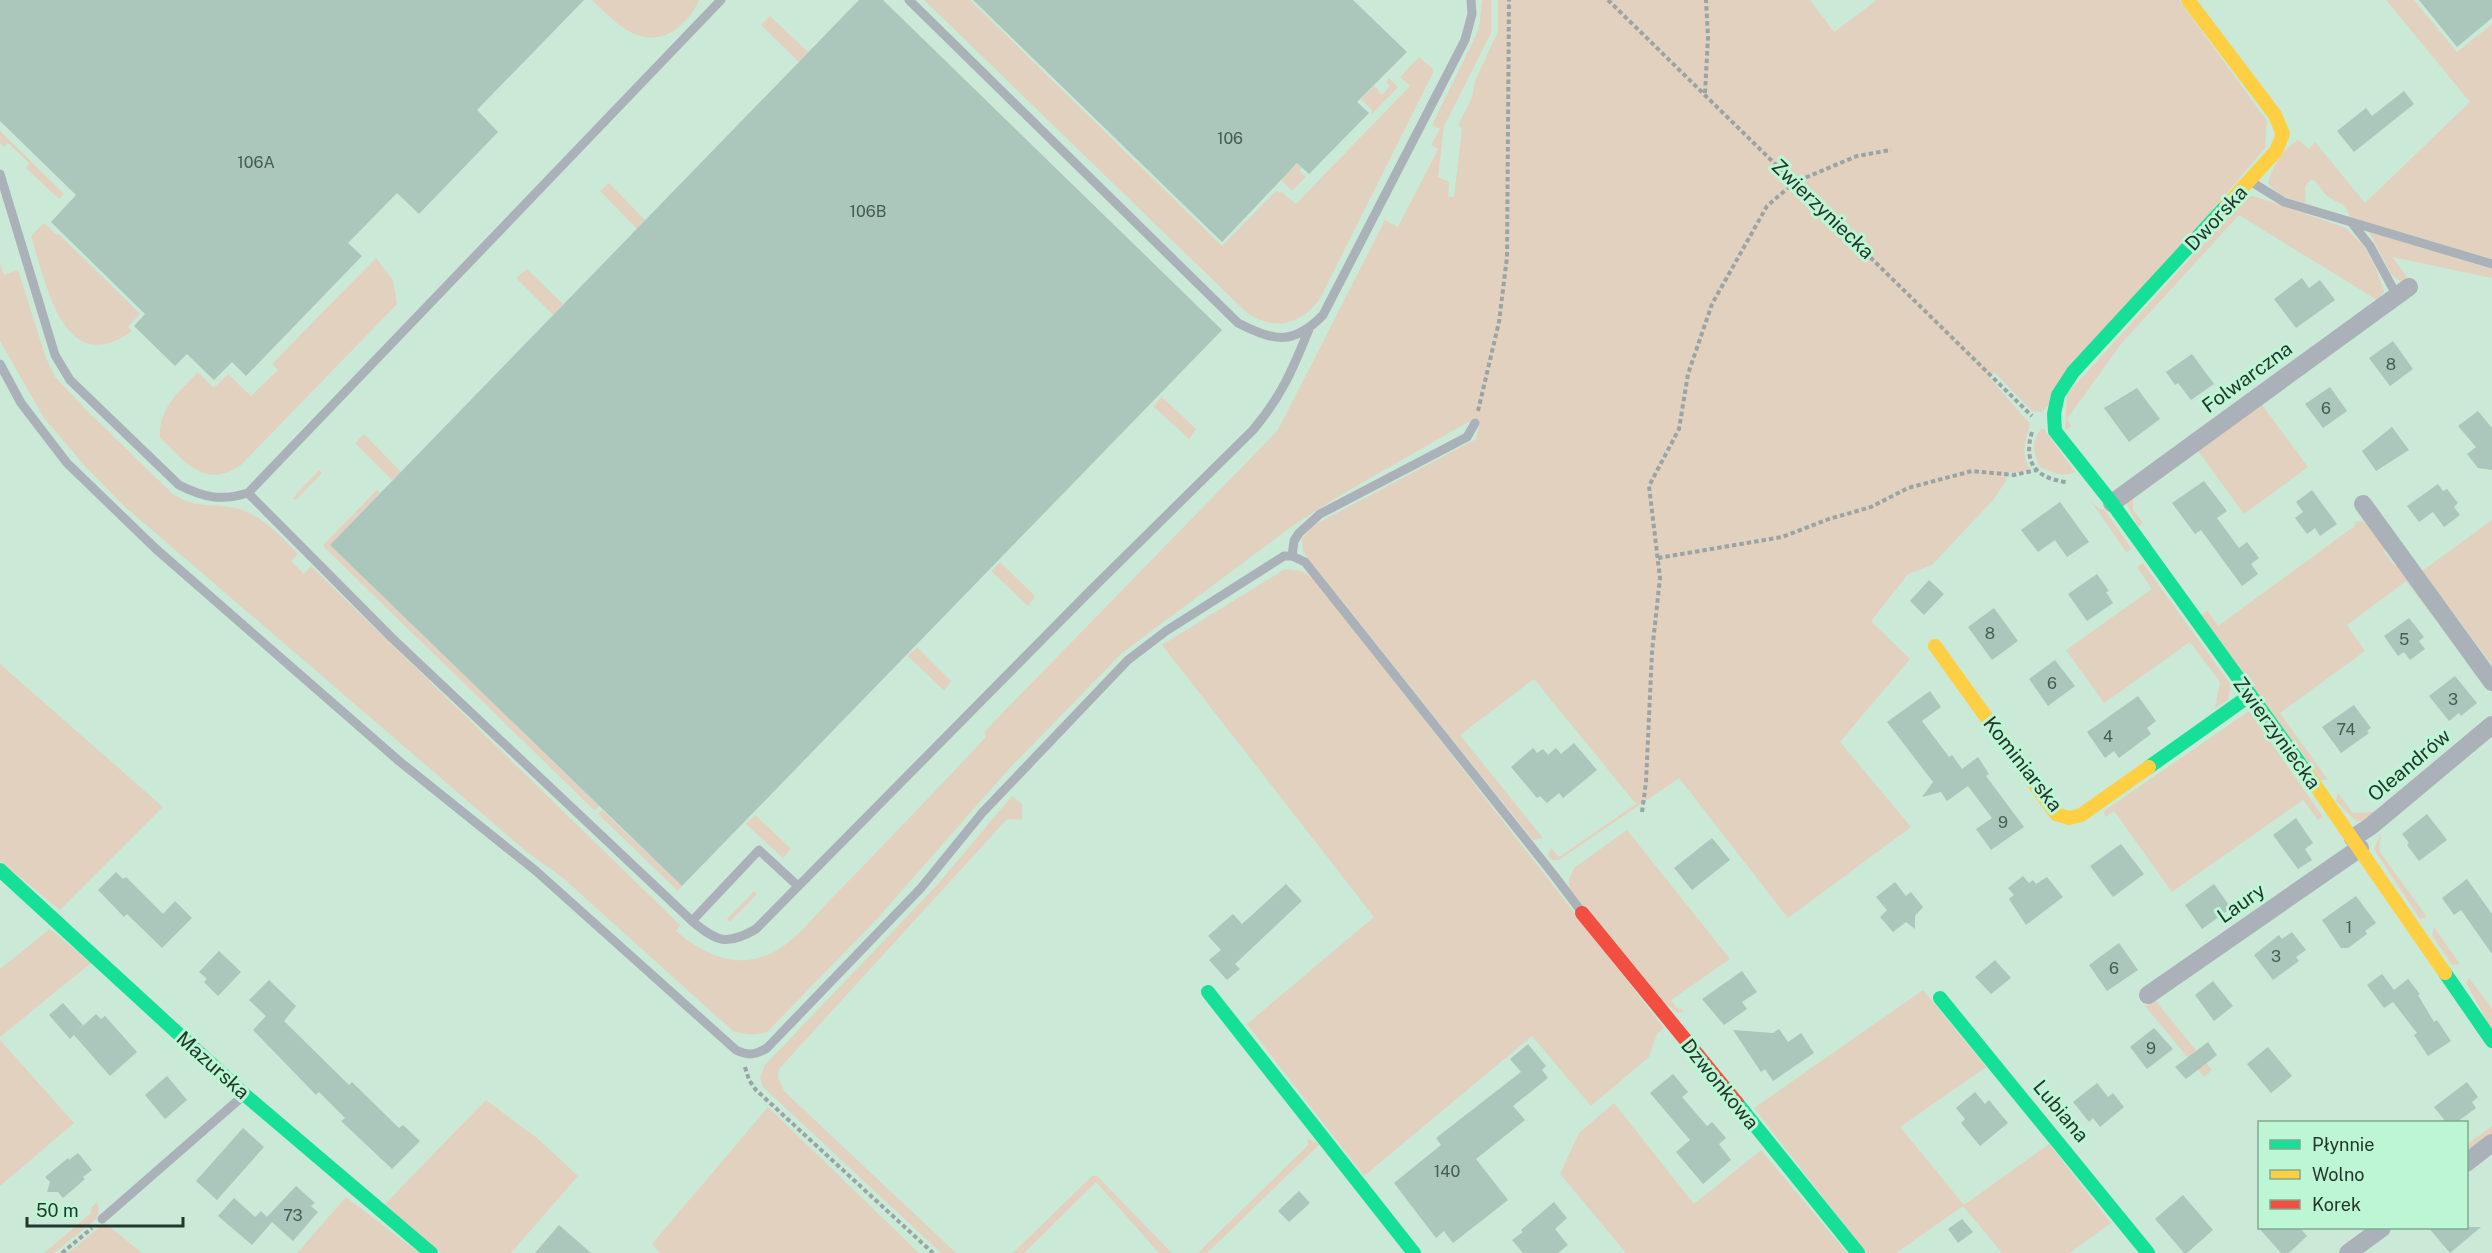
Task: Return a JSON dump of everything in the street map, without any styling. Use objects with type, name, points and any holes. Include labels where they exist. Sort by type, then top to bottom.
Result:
[{"type":"street","name":"Dworska","points":[[2055,430],[2053,422],[2058,395],[2073,372],[2250,181],[2281,143],[2283,134],[2281,125],[2188,0]]},
{"type":"street","name":"Folwarczna","points":[[2112,503],[2403,291]]},
{"type":"street","name":"Zwierzyniecka","points":[[2055,430],[2112,503],[2356,843],[2492,1041]]},
{"type":"street","points":[[2363,504],[2492,682]]},
{"type":"street","name":"Kominiarska","points":[[1935,646],[2056,814],[2064,818],[2072,819],[2081,815],[2249,696]]},
{"type":"street","name":"Oleandrów","points":[[2356,843],[2371,826],[2492,725]]},
{"type":"street","name":"Laury","points":[[2148,995],[2356,843]]},
{"type":"street","name":"Mazurska","points":[[0,870],[245,1095],[431,1253]]},
{"type":"street","name":"Dzwonkowa","points":[[1582,913],[1858,1253]]},
{"type":"street","points":[[1208,992],[1414,1253]]},
{"type":"street","name":"Lubiana","points":[[1940,998],[2148,1253]]},
{"type":"street","points":[[2468,1161],[2492,1143]]},
{"type":"street","points":[[2348,1253],[2379,1229]]},
{"type":"lane","points":[[0,174],[55,355],[70,380],[179,485],[200,496],[234,497],[248,493],[720,0]]},
{"type":"lane","points":[[909,0],[1238,323],[1259,334],[1278,338],[1292,337],[1309,329],[1323,315],[1465,40],[1472,14],[1471,0]]},
{"type":"lane","points":[[2250,181],[2284,202],[2492,264]]},
{"type":"lane","points":[[2352,223],[2403,291]]},
{"type":"lane","points":[[248,493],[392,638],[692,921],[703,931],[722,940],[738,939],[756,929],[1091,590],[1253,430],[1271,409],[1289,380],[1309,329]]},
{"type":"lane","points":[[0,364],[21,403],[67,464],[156,549],[399,761],[536,871],[736,1050],[745,1054],[755,1055],[767,1048],[921,888],[1011,781],[1146,645],[1277,559],[1292,556],[1305,562],[1546,864],[1582,913]]},
{"type":"lane","points":[[1292,556],[1294,541],[1299,533],[1320,514],[1467,437],[1475,423]]},
{"type":"lane","points":[[692,921],[759,850],[798,886]]},
{"type":"lane","points":[[102,1219],[245,1095]]},
{"type":"path","points":[[1475,423],[1499,322],[1506,269],[1509,0]]},
{"type":"path","name":"Zwierzyniecka","points":[[1608,0],[2036,420]]},
{"type":"path","points":[[1705,94],[1708,37],[1706,0]]},
{"type":"path","points":[[1642,812],[1646,782],[1652,652],[1659,600],[1658,558],[1649,486],[1679,429],[1688,374],[1712,304],[1767,206],[1795,182],[1857,156],[1891,150]]},
{"type":"path","points":[[1658,558],[1782,537],[1829,519],[1871,507],[1908,488],[1972,471],[2014,475],[2036,470]]},
{"type":"path","points":[[745,1054],[745,1068],[756,1090],[933,1253]]},
{"type":"path","points":[[62,1253],[102,1219]]},
{"type":"shaded area","points":[[592,0],[699,0],[691,14],[676,29],[660,37],[649,38],[628,31]]},
{"type":"shaded area","points":[[924,0],[970,0],[1222,246],[1276,191],[1283,193],[1296,204],[1410,86],[1400,77],[1419,57],[1433,69],[1433,73],[1320,299],[1304,315],[1286,323],[1276,324],[1256,318],[1246,312]]},
{"type":"shaded area","points":[[1482,0],[1491,0],[1491,33],[1444,126],[1438,177],[1449,182],[1448,197],[1454,197],[1462,128],[1458,125],[1472,98],[1475,81],[1498,31],[1498,0],[1810,0],[1834,32],[1877,0],[2179,0],[2267,121],[2265,148],[2048,406],[2041,412],[2032,411],[1994,372],[1989,377],[2030,424],[2025,458],[2030,469],[2019,473],[2008,472],[2006,481],[1993,500],[1932,565],[1908,574],[1871,621],[1910,659],[1840,742],[1911,827],[1788,918],[1679,778],[1559,860],[1552,860],[1548,856],[1551,848],[1559,857],[1636,804],[1534,679],[1460,735],[1543,838],[1533,840],[1303,551],[1302,538],[1314,525],[1476,439],[1480,422],[1468,422],[1334,499],[1291,527],[1122,653],[1008,770],[875,921],[767,1032],[750,1034],[733,1031],[563,878],[527,852],[124,506],[85,466],[44,418],[0,341],[0,264],[4,275],[18,270],[46,358],[55,377],[173,494],[196,504],[245,511],[270,526],[298,554],[291,561],[304,574],[311,566],[680,925],[676,931],[707,952],[730,959],[754,959],[785,945],[802,930],[986,737],[984,732],[1278,430],[1385,220],[1398,227],[1438,149],[1431,145],[1440,129],[1432,125],[1479,29]]},
{"type":"shaded area","points":[[2386,0],[2414,0],[2457,52],[2492,24],[2492,259],[2350,218],[2344,206],[2327,196],[2315,181],[2311,180],[2305,186],[2306,201],[2304,203],[2275,191],[2268,183],[2272,171],[2288,148],[2298,140],[2309,149],[2315,142],[2365,203],[2470,102]]},
{"type":"shaded area","points":[[770,16],[808,52],[799,62],[761,25]]},
{"type":"shaded area","points":[[1389,78],[1398,87],[1371,115],[1372,110],[1361,99],[1374,86],[1382,95],[1390,86],[1386,82]]},
{"type":"shaded area","points":[[0,131],[64,194],[59,199],[26,168],[29,163],[8,143],[4,147],[0,143]]},
{"type":"shaded area","points":[[1297,164],[1302,168],[1299,171],[1306,177],[1292,191],[1281,180]]},
{"type":"shaded area","points":[[609,183],[645,220],[637,229],[600,191]]},
{"type":"shaded area","points":[[2253,196],[2346,228],[2363,245],[2375,266],[2384,291],[2377,300],[2239,215],[2121,344],[2067,419],[2071,426],[2065,430],[2067,394],[2246,197]]},
{"type":"shaded area","points":[[44,223],[57,235],[59,234],[140,314],[128,327],[132,331],[108,343],[89,344],[74,335],[61,319],[51,299],[31,236]]},
{"type":"shaded area","points":[[2369,232],[2492,269],[2492,278],[2392,257],[2408,278],[2401,282],[2391,274]]},
{"type":"shaded area","points":[[376,258],[393,280],[397,304],[241,465],[217,475],[206,474],[188,464],[160,438],[160,427],[166,409],[198,372],[214,388],[228,374],[251,396],[278,370],[272,364]]},
{"type":"shaded area","points":[[527,269],[563,304],[553,315],[516,278]]},
{"type":"shaded area","points":[[1162,397],[1196,429],[1189,439],[1153,406]]},
{"type":"shaded area","points":[[2260,402],[2308,467],[2244,514],[2198,451],[2133,498],[2133,510],[2143,523],[2138,527],[2126,502]]},
{"type":"shaded area","points":[[2041,429],[2044,429],[2075,472],[2062,474],[2040,467],[2034,448]]},
{"type":"shaded area","points":[[364,434],[401,472],[392,480],[355,443]]},
{"type":"shaded area","points":[[319,470],[322,473],[296,500],[293,498]]},
{"type":"shaded area","points":[[377,490],[380,493],[330,545],[599,806],[595,811],[324,547],[324,544]]},
{"type":"shaded area","points":[[2090,500],[2099,509],[2104,509],[2131,548],[2127,553]]},
{"type":"shaded area","points":[[2492,520],[2492,665],[2422,571]]},
{"type":"shaded area","points":[[2361,521],[2368,525],[2386,548],[2384,552],[2395,566],[2400,565],[2435,611],[2432,615],[2406,581],[2347,625],[2365,651],[2280,713],[2328,780],[2319,780],[2201,616],[2207,610],[2218,626],[2356,525],[2354,522]]},
{"type":"shaded area","points":[[1000,562],[1035,596],[1028,606],[991,571]]},
{"type":"shaded area","points":[[2143,563],[2231,685],[2228,700],[2215,708],[2220,682],[2190,642],[2104,703],[2066,650],[2152,589],[2137,567]]},
{"type":"shaded area","points":[[1285,569],[1302,571],[1317,582],[1664,1028],[1657,1034],[1649,1057],[1591,1106],[1532,1036],[1364,1176],[1247,1024],[1374,917],[1162,645]]},
{"type":"shaded area","points":[[917,647],[951,681],[944,691],[908,656]]},
{"type":"shaded area","points":[[0,664],[163,807],[60,910],[0,861]]},
{"type":"shaded area","points":[[2249,711],[2323,817],[2318,820],[2303,800],[2172,892],[2114,811],[2105,817],[2104,811]]},
{"type":"shaded area","points":[[2338,793],[2353,813],[2375,812],[2364,821],[2356,821],[2336,801]]},
{"type":"shaded area","points":[[1012,796],[1022,804],[1022,820],[1007,819],[779,1069],[778,1078],[784,1091],[956,1253],[941,1253],[763,1087],[760,1078],[765,1065],[938,884]]},
{"type":"shaded area","points":[[602,810],[682,886],[678,891],[598,814]]},
{"type":"shaded area","points":[[755,815],[791,849],[783,858],[746,824]]},
{"type":"shaded area","points":[[1627,830],[1730,959],[1671,1000],[1676,1007],[1685,1011],[1678,1013],[1653,994],[1569,888],[1569,879],[1574,868]]},
{"type":"shaded area","points":[[2381,833],[2379,851],[2427,917],[2420,919],[2374,849]]},
{"type":"shaded area","points":[[754,891],[757,894],[730,922],[727,919]]},
{"type":"shaded area","points":[[2434,927],[2460,964],[2452,965],[2432,935]]},
{"type":"shaded area","points":[[50,929],[91,963],[0,1037],[0,969]]},
{"type":"shaded area","points":[[2469,978],[2492,1009],[2492,1030],[2466,983]]},
{"type":"shaded area","points":[[1923,990],[1986,1067],[1900,1127],[1964,1205],[2049,1144],[2111,1223],[2069,1253],[2002,1253],[1963,1206],[1896,1253],[1866,1253],[1754,1108]]},
{"type":"shaded area","points":[[2155,1000],[2212,1070],[2204,1077],[2145,1006]]},
{"type":"shaded area","points":[[0,1040],[74,1123],[0,1186]]},
{"type":"shaded area","points":[[486,1100],[537,1138],[578,1176],[511,1253],[441,1253],[384,1205]]},
{"type":"shaded area","points":[[1614,1103],[1694,1204],[1761,1150],[1847,1253],[1626,1253],[1560,1174],[1579,1133]]},
{"type":"shaded area","points":[[768,1107],[919,1253],[660,1253],[652,1244]]},
{"type":"shaded area","points":[[2492,1126],[2492,1135],[2468,1154],[2468,1144]]},
{"type":"shaded area","points":[[1308,1139],[1320,1144],[1207,1253],[1198,1253],[1308,1145]]},
{"type":"shaded area","points":[[1092,1176],[1097,1176],[1172,1253],[1159,1253],[1096,1182],[1024,1253],[1013,1253]]},
{"type":"shaded area","points":[[346,1197],[419,1253],[297,1253]]},
{"type":"shaded area","points":[[97,1202],[99,1211],[96,1219],[54,1253],[44,1253],[90,1214]]},
{"type":"shaded area","points":[[105,1223],[142,1253],[68,1253]]},
{"type":"building","points":[[0,0],[584,0],[477,110],[498,132],[419,214],[397,193],[348,243],[362,256],[246,376],[232,362],[214,380],[187,354],[175,366],[134,326],[145,314],[51,222],[76,195],[0,121]]},
{"type":"building","points":[[859,0],[883,0],[1222,330],[682,886],[330,545]]},
{"type":"building","points":[[973,0],[1353,0],[1407,52],[1357,102],[1369,113],[1309,174],[1297,163],[1222,242]]},
{"type":"building","points":[[2419,0],[2492,0],[2492,18],[2457,47]]},
{"type":"building","points":[[2404,91],[2414,104],[2354,152],[2337,131],[2366,108],[2372,116]]},
{"type":"building","points":[[2302,278],[2309,288],[2320,280],[2335,300],[2296,328],[2274,299]]},
{"type":"building","points":[[2393,341],[2413,369],[2390,386],[2369,358]]},
{"type":"building","points":[[2192,354],[2214,384],[2191,400],[2178,383],[2175,385],[2166,372]]},
{"type":"building","points":[[2330,387],[2347,411],[2323,428],[2305,404]]},
{"type":"building","points":[[2137,388],[2160,419],[2129,442],[2104,408]]},
{"type":"building","points":[[2478,411],[2492,428],[2492,470],[2478,468],[2467,454],[2476,447],[2458,426]]},
{"type":"building","points":[[2392,427],[2409,450],[2376,471],[2362,451]]},
{"type":"building","points":[[2204,481],[2227,511],[2217,518],[2239,548],[2247,542],[2259,558],[2251,564],[2258,574],[2242,586],[2201,530],[2195,534],[2172,503]]},
{"type":"building","points":[[2438,484],[2443,491],[2447,489],[2458,503],[2454,507],[2460,515],[2444,527],[2433,512],[2419,522],[2407,506]]},
{"type":"building","points":[[2312,490],[2337,524],[2320,536],[2315,528],[2307,534],[2295,518],[2303,512],[2296,502]]},
{"type":"building","points":[[2060,502],[2089,542],[2067,557],[2055,540],[2038,552],[2021,530]]},
{"type":"building","points":[[2097,574],[2109,591],[2106,592],[2113,603],[2087,621],[2068,594]]},
{"type":"building","points":[[1929,580],[1944,594],[1924,615],[1910,601]]},
{"type":"building","points":[[1994,608],[2018,641],[1992,660],[1968,627]]},
{"type":"building","points":[[2409,618],[2424,637],[2419,641],[2425,649],[2410,660],[2404,652],[2398,656],[2384,636]]},
{"type":"building","points":[[2055,660],[2075,686],[2048,706],[2029,679]]},
{"type":"building","points":[[2455,676],[2477,703],[2461,716],[2459,713],[2449,721],[2429,696]]},
{"type":"building","points":[[1930,691],[1941,707],[1922,721],[1949,757],[1952,755],[1962,769],[1978,757],[1989,774],[1986,776],[2024,827],[1991,850],[1976,829],[1992,818],[1968,786],[1947,801],[1941,792],[1922,797],[1933,782],[1887,722]]},
{"type":"building","points":[[2138,696],[2156,721],[2147,728],[2151,734],[2119,758],[2114,751],[2105,758],[2087,732]]},
{"type":"building","points":[[2354,705],[2371,728],[2367,731],[2369,733],[2341,753],[2322,727]]},
{"type":"building","points":[[1574,743],[1597,770],[1563,798],[1559,793],[1547,803],[1540,796],[1537,798],[1511,767],[1533,748],[1537,753],[1543,749],[1548,755],[1556,748],[1561,754]]},
{"type":"building","points":[[2427,814],[2447,840],[2419,861],[2402,834]]},
{"type":"building","points":[[2296,818],[2313,843],[2305,849],[2312,860],[2298,869],[2273,835]]},
{"type":"building","points":[[1712,838],[1730,860],[1692,890],[1674,868]]},
{"type":"building","points":[[2121,844],[2144,874],[2113,897],[2090,866]]},
{"type":"building","points":[[116,872],[123,879],[126,877],[163,914],[175,901],[192,918],[162,948],[127,914],[124,917],[98,890]]},
{"type":"building","points":[[2023,876],[2029,883],[2033,880],[2036,884],[2047,877],[2063,897],[2026,925],[2009,899],[2014,895],[2008,888]]},
{"type":"building","points":[[2467,879],[2492,914],[2492,954],[2461,910],[2454,915],[2442,898]]},
{"type":"building","points":[[1895,882],[1906,896],[1911,892],[1923,907],[1915,916],[1915,929],[1906,922],[1893,932],[1880,917],[1887,910],[1876,897]]},
{"type":"building","points":[[1286,884],[1302,901],[1235,964],[1240,969],[1227,980],[1209,960],[1221,950],[1208,936],[1233,914],[1242,924]]},
{"type":"building","points":[[2214,884],[2231,908],[2202,929],[2185,905]]},
{"type":"building","points":[[2356,896],[2376,923],[2365,931],[2367,934],[2348,948],[2341,948],[2322,920]]},
{"type":"building","points":[[2292,932],[2306,950],[2296,957],[2299,961],[2273,980],[2254,955],[2279,935],[2282,939]]},
{"type":"building","points":[[2119,943],[2138,970],[2107,991],[2089,965]]},
{"type":"building","points":[[219,951],[241,972],[218,996],[204,982],[207,979],[199,972]]},
{"type":"building","points":[[1995,960],[2011,978],[1991,994],[1975,977]]},
{"type":"building","points":[[1742,971],[1757,992],[1742,1002],[1747,1009],[1724,1025],[1702,999]]},
{"type":"building","points":[[2382,974],[2394,990],[2408,979],[2420,994],[2418,995],[2434,1022],[2437,1020],[2451,1041],[2428,1056],[2414,1035],[2417,1033],[2393,1002],[2384,1008],[2367,985]]},
{"type":"building","points":[[269,980],[296,1006],[284,1021],[349,1085],[352,1082],[399,1128],[403,1125],[420,1141],[392,1169],[341,1121],[345,1118],[319,1092],[316,1095],[253,1030],[266,1016],[249,1000]]},
{"type":"building","points":[[2213,981],[2233,1006],[2214,1021],[2195,995]]},
{"type":"building","points":[[63,1003],[83,1025],[76,1032],[96,1014],[101,1019],[105,1016],[137,1052],[110,1076],[74,1035],[70,1039],[49,1015]]},
{"type":"building","points":[[2154,1028],[2173,1049],[2147,1069],[2130,1047]]},
{"type":"building","points":[[1779,1029],[1788,1042],[1801,1033],[1814,1053],[1773,1081],[1765,1069],[1761,1072],[1733,1030],[1773,1033]]},
{"type":"building","points":[[2208,1042],[2217,1055],[2186,1079],[2175,1067]]},
{"type":"building","points":[[1528,1044],[1546,1066],[1542,1070],[1548,1078],[1513,1106],[1525,1120],[1476,1159],[1508,1200],[1453,1243],[1444,1231],[1436,1238],[1394,1183],[1441,1145],[1436,1138],[1521,1072],[1510,1059]]},
{"type":"building","points":[[2268,1047],[2292,1076],[2271,1093],[2247,1064]]},
{"type":"building","points":[[1673,1074],[1688,1092],[1682,1097],[1707,1126],[1712,1122],[1726,1138],[1719,1144],[1731,1160],[1703,1184],[1676,1152],[1690,1140],[1650,1093]]},
{"type":"building","points":[[167,1076],[187,1100],[165,1119],[145,1095]]},
{"type":"building","points":[[2467,1082],[2478,1097],[2472,1102],[2476,1108],[2458,1121],[2445,1121],[2434,1107]]},
{"type":"building","points":[[2097,1083],[2108,1097],[2113,1093],[2124,1107],[2100,1127],[2093,1118],[2089,1122],[2073,1102]]},
{"type":"building","points":[[1975,1092],[1985,1104],[1989,1100],[2008,1123],[1980,1146],[1961,1123],[1965,1119],[1956,1108]]},
{"type":"building","points":[[243,1128],[264,1147],[217,1200],[196,1181]]},
{"type":"building","points":[[78,1153],[92,1170],[83,1177],[85,1179],[63,1198],[58,1192],[47,1192],[50,1182],[45,1177],[68,1158],[69,1160]]},
{"type":"building","points":[[296,1186],[315,1203],[311,1206],[318,1212],[293,1241],[272,1222],[252,1245],[218,1216],[234,1198],[255,1217],[261,1211],[267,1217]]},
{"type":"building","points":[[1299,1191],[1310,1203],[1289,1222],[1278,1211]]},
{"type":"building","points":[[2183,1195],[2213,1230],[2187,1253],[2184,1253],[2155,1219]]},
{"type":"building","points":[[1554,1202],[1567,1218],[1555,1229],[1568,1245],[1558,1253],[1523,1253],[1512,1240]]},
{"type":"building","points":[[1962,1219],[1973,1232],[1958,1243],[1948,1229]]},
{"type":"building","points":[[559,1225],[591,1253],[535,1253]]},
{"type":"building","points":[[2481,1227],[2450,1253],[2430,1229]]},
{"type":"building","points":[[2260,1229],[2301,1229],[2307,1236],[2289,1253],[2281,1253]]},
{"type":"traffic: fast","points":[[2226,206],[2073,372],[2058,395],[2054,414],[2055,431],[2112,503],[2306,772]]},
{"type":"traffic: fast","points":[[2149,767],[2249,696]]},
{"type":"traffic: fast","points":[[0,870],[245,1095],[431,1253]]},
{"type":"traffic: fast","points":[[2445,973],[2492,1041]]},
{"type":"traffic: fast","points":[[1208,992],[1414,1253]]},
{"type":"traffic: fast","points":[[1940,998],[2148,1253]]},
{"type":"traffic: fast","points":[[1737,1103],[1858,1253]]},
{"type":"traffic: slow","points":[[2188,0],[2275,115],[2283,134],[2276,151],[2226,206]]},
{"type":"traffic: slow","points":[[1935,646],[2056,814],[2069,818],[2081,815],[2149,767]]},
{"type":"traffic: slow","points":[[2306,772],[2445,973]]},
{"type":"traffic: jam","points":[[1582,913],[1737,1103]]}]
